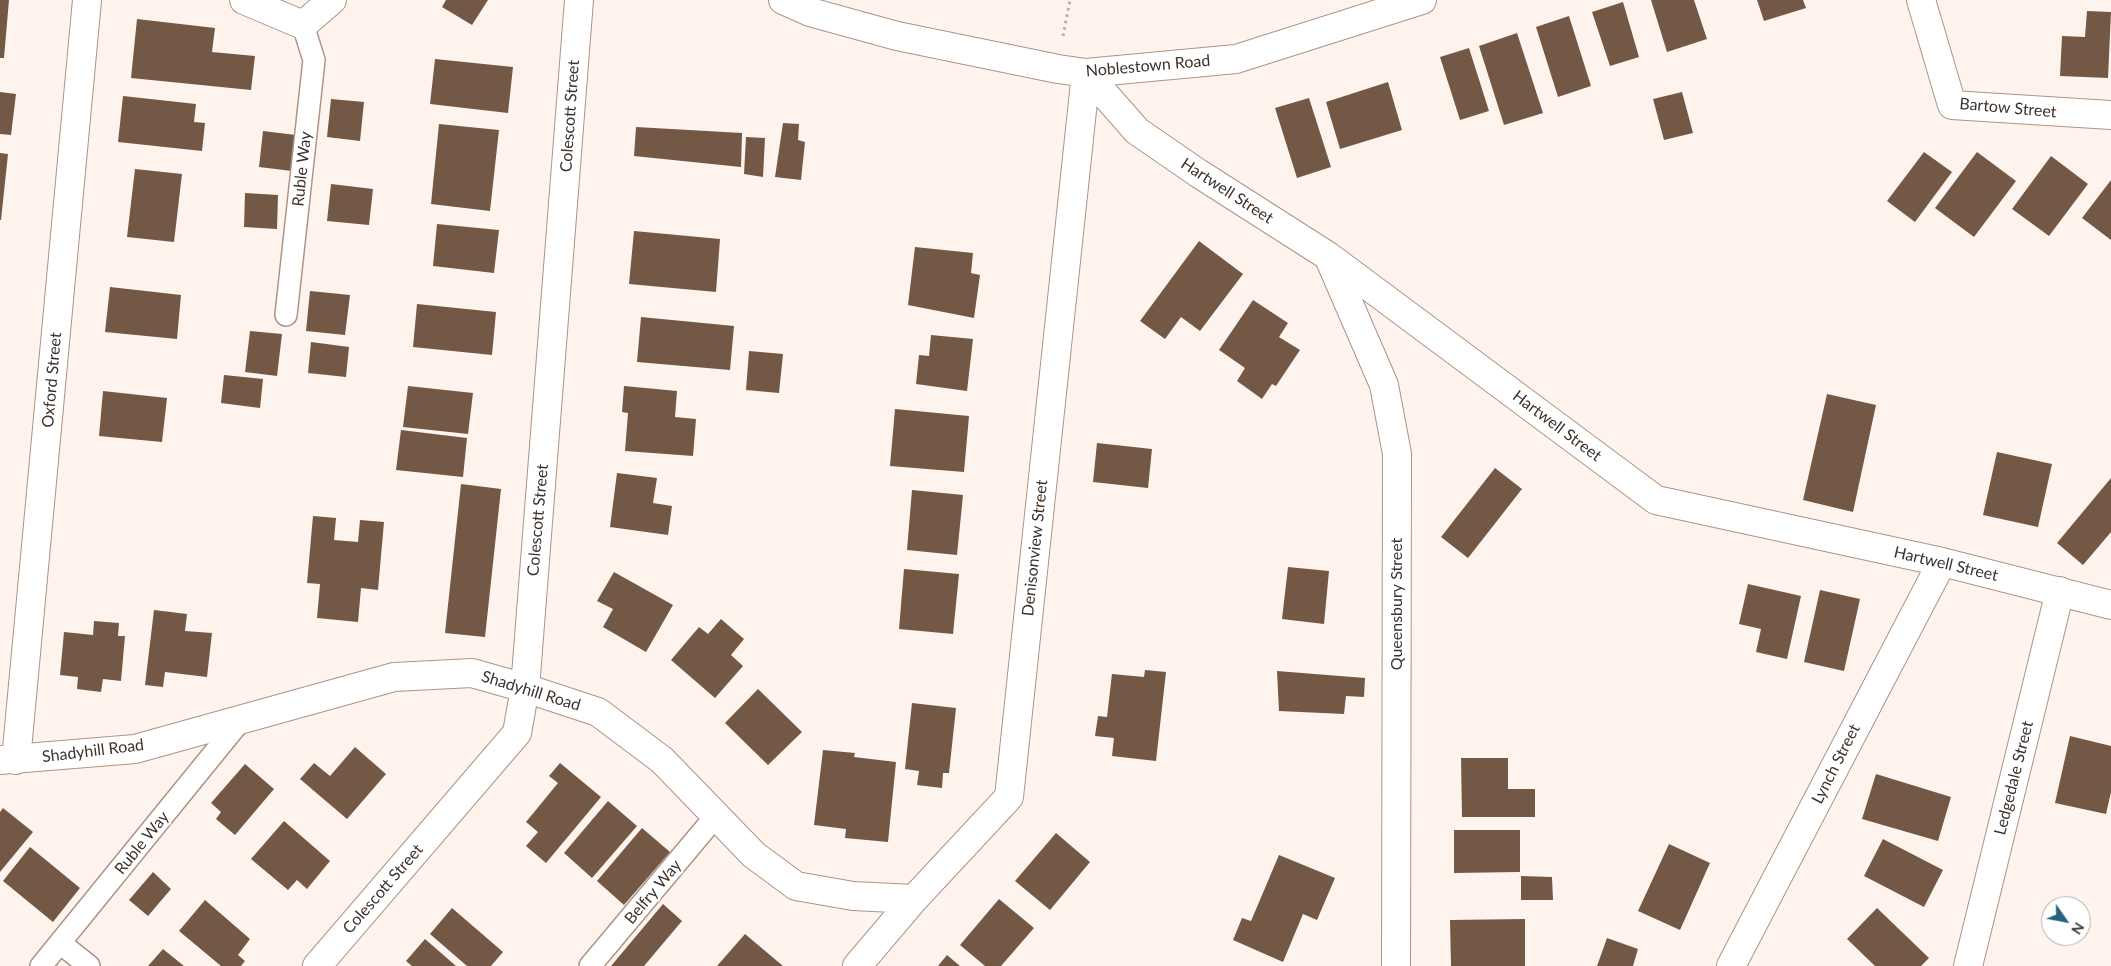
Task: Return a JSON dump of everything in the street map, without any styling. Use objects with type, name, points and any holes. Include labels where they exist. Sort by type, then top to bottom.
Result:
[{"type":"street","name":"Oxford Street","points":[[8,760],[87,0]]},
{"type":"street","points":[[244,0],[303,25],[332,0]]},
{"type":"street","name":"Colescott Street","points":[[317,966],[517,733],[525,688],[579,0]]},
{"type":"street","name":"Noblestown Road","points":[[783,0],[810,12],[897,36],[1086,73],[1236,59],[1422,0]]},
{"type":"street","name":"Bartow Street","points":[[1921,0],[1952,105],[2111,115]]},
{"type":"street","name":"Hartwell Street","points":[[1086,73],[1137,131],[1198,173],[1328,256],[1656,500],[1942,562],[2111,605]]},
{"type":"street","name":"Denisonview Street","points":[[857,966],[1008,797],[1086,73]]},
{"type":"street","name":"Queensbury Street","points":[[1328,256],[1384,385],[1397,454],[1396,966]]},
{"type":"street","name":"Lynch Street","points":[[1731,966],[1942,562]]},
{"type":"street","name":"Ledgedale Street","points":[[1968,966],[2060,591]]},
{"type":"street","name":"Shadyhill Road","points":[[8,760],[135,749],[394,677],[472,673],[598,712],[662,760],[754,856],[796,886],[853,896],[914,900]]},
{"type":"lane","name":"Ruble Way","points":[[286,315],[314,60],[303,25]]},
{"type":"lane","name":"Ruble Way","points":[[41,966],[242,720]]},
{"type":"lane","name":"Belfry Way","points":[[590,966],[715,817]]},
{"type":"lane","points":[[60,943],[89,966]]},
{"type":"building","points":[[0,0],[9,0],[4,58],[0,58]]},
{"type":"building","points":[[446,0],[488,0],[472,25],[442,7]]},
{"type":"building","points":[[1651,0],[1694,0],[1707,39],[1667,52]]},
{"type":"building","points":[[1757,0],[1803,0],[1806,8],[1764,21]]},
{"type":"building","points":[[1623,2],[1639,57],[1610,66],[1592,12]]},
{"type":"building","points":[[2087,11],[2111,12],[2108,78],[2060,76],[2062,36],[2085,37]]},
{"type":"building","points":[[1569,16],[1591,86],[1558,97],[1536,27]]},
{"type":"building","points":[[137,19],[215,28],[212,52],[255,56],[251,90],[131,78]]},
{"type":"building","points":[[1517,33],[1543,113],[1504,125],[1479,46]]},
{"type":"building","points":[[1469,48],[1489,111],[1460,120],[1440,57]]},
{"type":"building","points":[[435,59],[513,67],[508,113],[430,104]]},
{"type":"building","points":[[1388,82],[1402,130],[1340,149],[1326,102]]},
{"type":"building","points":[[0,92],[16,94],[11,135],[0,134]]},
{"type":"building","points":[[1682,92],[1693,133],[1664,140],[1653,99]]},
{"type":"building","points":[[123,96],[196,104],[194,122],[205,123],[202,151],[118,142]]},
{"type":"building","points":[[1309,98],[1331,167],[1297,178],[1275,108]]},
{"type":"building","points":[[331,99],[364,102],[360,141],[327,137]]},
{"type":"building","points":[[783,123],[799,124],[798,140],[805,142],[801,180],[775,177]]},
{"type":"building","points":[[439,124],[499,130],[490,211],[431,204]]},
{"type":"building","points":[[636,127],[742,133],[741,167],[634,156]]},
{"type":"building","points":[[263,131],[296,135],[292,171],[259,167]]},
{"type":"building","points":[[746,137],[765,138],[763,177],[744,174]]},
{"type":"building","points":[[1924,152],[1952,172],[1915,222],[1887,201]]},
{"type":"building","points":[[1977,152],[2016,181],[1974,237],[1935,208]]},
{"type":"building","points":[[0,153],[8,154],[1,220],[0,220]]},
{"type":"building","points":[[2051,156],[2088,184],[2049,236],[2012,209]]},
{"type":"building","points":[[135,169],[182,174],[174,242],[127,237]]},
{"type":"building","points":[[2111,180],[2111,240],[2082,218]]},
{"type":"building","points":[[331,184],[373,189],[369,225],[327,221]]},
{"type":"building","points":[[245,193],[278,195],[277,229],[244,227]]},
{"type":"building","points":[[437,224],[499,230],[494,273],[433,266]]},
{"type":"building","points":[[634,231],[720,239],[716,292],[629,284]]},
{"type":"building","points":[[1199,241],[1243,274],[1200,331],[1181,317],[1165,339],[1140,321]]},
{"type":"building","points":[[915,247],[973,253],[971,273],[980,275],[974,318],[908,305]]},
{"type":"building","points":[[110,287],[181,295],[177,339],[105,332]]},
{"type":"building","points":[[310,291],[350,295],[345,335],[306,331]]},
{"type":"building","points":[[1253,300],[1288,323],[1279,337],[1300,350],[1276,386],[1272,384],[1262,399],[1237,381],[1245,368],[1219,350]]},
{"type":"building","points":[[417,304],[496,312],[492,355],[413,347]]},
{"type":"building","points":[[641,317],[734,326],[730,370],[637,362]]},
{"type":"building","points":[[250,331],[282,334],[277,376],[245,372]]},
{"type":"building","points":[[931,335],[973,339],[967,391],[916,384],[919,355],[929,356]]},
{"type":"building","points":[[311,342],[349,347],[346,377],[308,373]]},
{"type":"building","points":[[749,351],[783,354],[779,393],[746,390]]},
{"type":"building","points":[[224,375],[263,379],[260,408],[221,403]]},
{"type":"building","points":[[408,386],[473,393],[468,434],[403,427]]},
{"type":"building","points":[[624,386],[677,391],[675,417],[696,419],[693,456],[625,451],[628,413],[622,412]]},
{"type":"building","points":[[103,391],[167,398],[162,442],[99,436]]},
{"type":"building","points":[[1827,394],[1876,405],[1853,512],[1803,500]]},
{"type":"building","points":[[895,409],[969,416],[964,472],[890,466]]},
{"type":"building","points":[[401,430],[467,438],[463,477],[396,470]]},
{"type":"building","points":[[1097,443],[1152,449],[1148,488],[1093,482]]},
{"type":"building","points":[[1997,452],[2052,464],[2038,527],[1983,515]]},
{"type":"building","points":[[1495,468],[1522,489],[1468,558],[1441,537]]},
{"type":"building","points":[[617,473],[657,478],[653,503],[672,506],[668,535],[610,527]]},
{"type":"building","points":[[2111,478],[2111,532],[2083,565],[2057,543]]},
{"type":"building","points":[[461,484],[501,489],[485,637],[445,633]]},
{"type":"building","points":[[912,490],[963,495],[957,555],[907,550]]},
{"type":"building","points":[[313,516],[336,518],[334,540],[358,542],[360,520],[384,522],[378,590],[361,588],[358,622],[317,618],[320,584],[307,583]]},
{"type":"building","points":[[1288,567],[1329,571],[1324,624],[1282,619]]},
{"type":"building","points":[[904,569],[959,574],[953,634],[899,629]]},
{"type":"building","points":[[614,572],[673,605],[646,652],[603,627],[613,609],[597,601]]},
{"type":"building","points":[[1748,584],[1801,596],[1787,659],[1756,652],[1761,629],[1739,624]]},
{"type":"building","points":[[1820,590],[1860,599],[1844,671],[1804,662]]},
{"type":"building","points":[[154,610],[187,614],[185,631],[212,633],[207,677],[165,672],[163,687],[145,685]]},
{"type":"building","points":[[721,619],[744,639],[731,655],[743,666],[715,698],[671,660],[699,627],[708,634]]},
{"type":"building","points":[[94,621],[119,623],[118,636],[125,636],[121,681],[103,679],[101,692],[77,689],[78,677],[60,675],[64,632],[93,635]]},
{"type":"building","points":[[1145,670],[1166,672],[1156,761],[1112,756],[1114,738],[1095,736],[1098,716],[1107,717],[1112,674],[1144,677]]},
{"type":"building","points":[[1277,671],[1365,678],[1364,697],[1346,696],[1344,714],[1279,711]]},
{"type":"building","points":[[758,689],[802,732],[768,765],[725,723]]},
{"type":"building","points":[[912,703],[956,708],[949,773],[943,773],[942,788],[917,785],[919,771],[905,769]]},
{"type":"building","points":[[2070,736],[2111,746],[2111,792],[2106,814],[2055,803]]},
{"type":"building","points":[[355,747],[386,774],[347,819],[300,779],[314,763],[330,776]]},
{"type":"building","points":[[823,750],[855,753],[854,757],[896,762],[888,842],[845,838],[846,829],[814,825]]},
{"type":"building","points":[[1461,758],[1508,758],[1508,789],[1535,789],[1535,817],[1462,817]]},
{"type":"building","points":[[560,763],[601,797],[546,863],[526,846],[538,832],[526,822],[558,783],[549,776]]},
{"type":"building","points":[[245,764],[274,789],[235,835],[216,819],[221,812],[211,803]]},
{"type":"building","points":[[1876,774],[1951,797],[1938,841],[1862,819]]},
{"type":"building","points":[[608,801],[637,826],[592,878],[564,853]]},
{"type":"building","points":[[3,808],[33,832],[0,872],[0,812]]},
{"type":"building","points":[[284,821],[330,861],[307,889],[297,880],[288,890],[251,859]]},
{"type":"building","points":[[642,828],[670,852],[624,905],[597,881]]},
{"type":"building","points":[[1454,830],[1520,830],[1520,872],[1454,873]]},
{"type":"building","points":[[1056,833],[1090,862],[1050,910],[1015,881]]},
{"type":"building","points":[[1883,839],[1943,870],[1924,907],[1864,876]]},
{"type":"building","points":[[1669,844],[1710,863],[1680,930],[1638,911]]},
{"type":"building","points":[[30,847],[80,888],[53,922],[3,881]]},
{"type":"building","points":[[1279,855],[1335,878],[1317,920],[1303,914],[1283,962],[1233,940],[1242,918],[1251,921]]},
{"type":"building","points":[[153,872],[171,889],[148,916],[129,900]]},
{"type":"building","points":[[1521,876],[1552,877],[1553,900],[1521,900]]},
{"type":"building","points":[[999,899],[1034,928],[1001,966],[985,966],[960,945]]},
{"type":"building","points":[[205,900],[250,939],[238,955],[245,961],[241,966],[221,966],[179,931]]},
{"type":"building","points":[[663,904],[682,921],[644,966],[611,966]]},
{"type":"building","points":[[452,908],[503,952],[491,966],[467,966],[430,934]]},
{"type":"building","points":[[1877,908],[1929,958],[1921,966],[1875,966],[1847,939]]},
{"type":"building","points":[[1525,919],[1525,966],[1451,966],[1450,920]]},
{"type":"building","points":[[745,934],[783,966],[717,966]]},
{"type":"building","points":[[1607,938],[1638,949],[1633,966],[1597,966]]},
{"type":"building","points":[[425,939],[456,966],[412,966],[406,961]]},
{"type":"building","points":[[163,949],[184,966],[148,966]]},
{"type":"building","points":[[947,955],[960,966],[938,966]]}]
